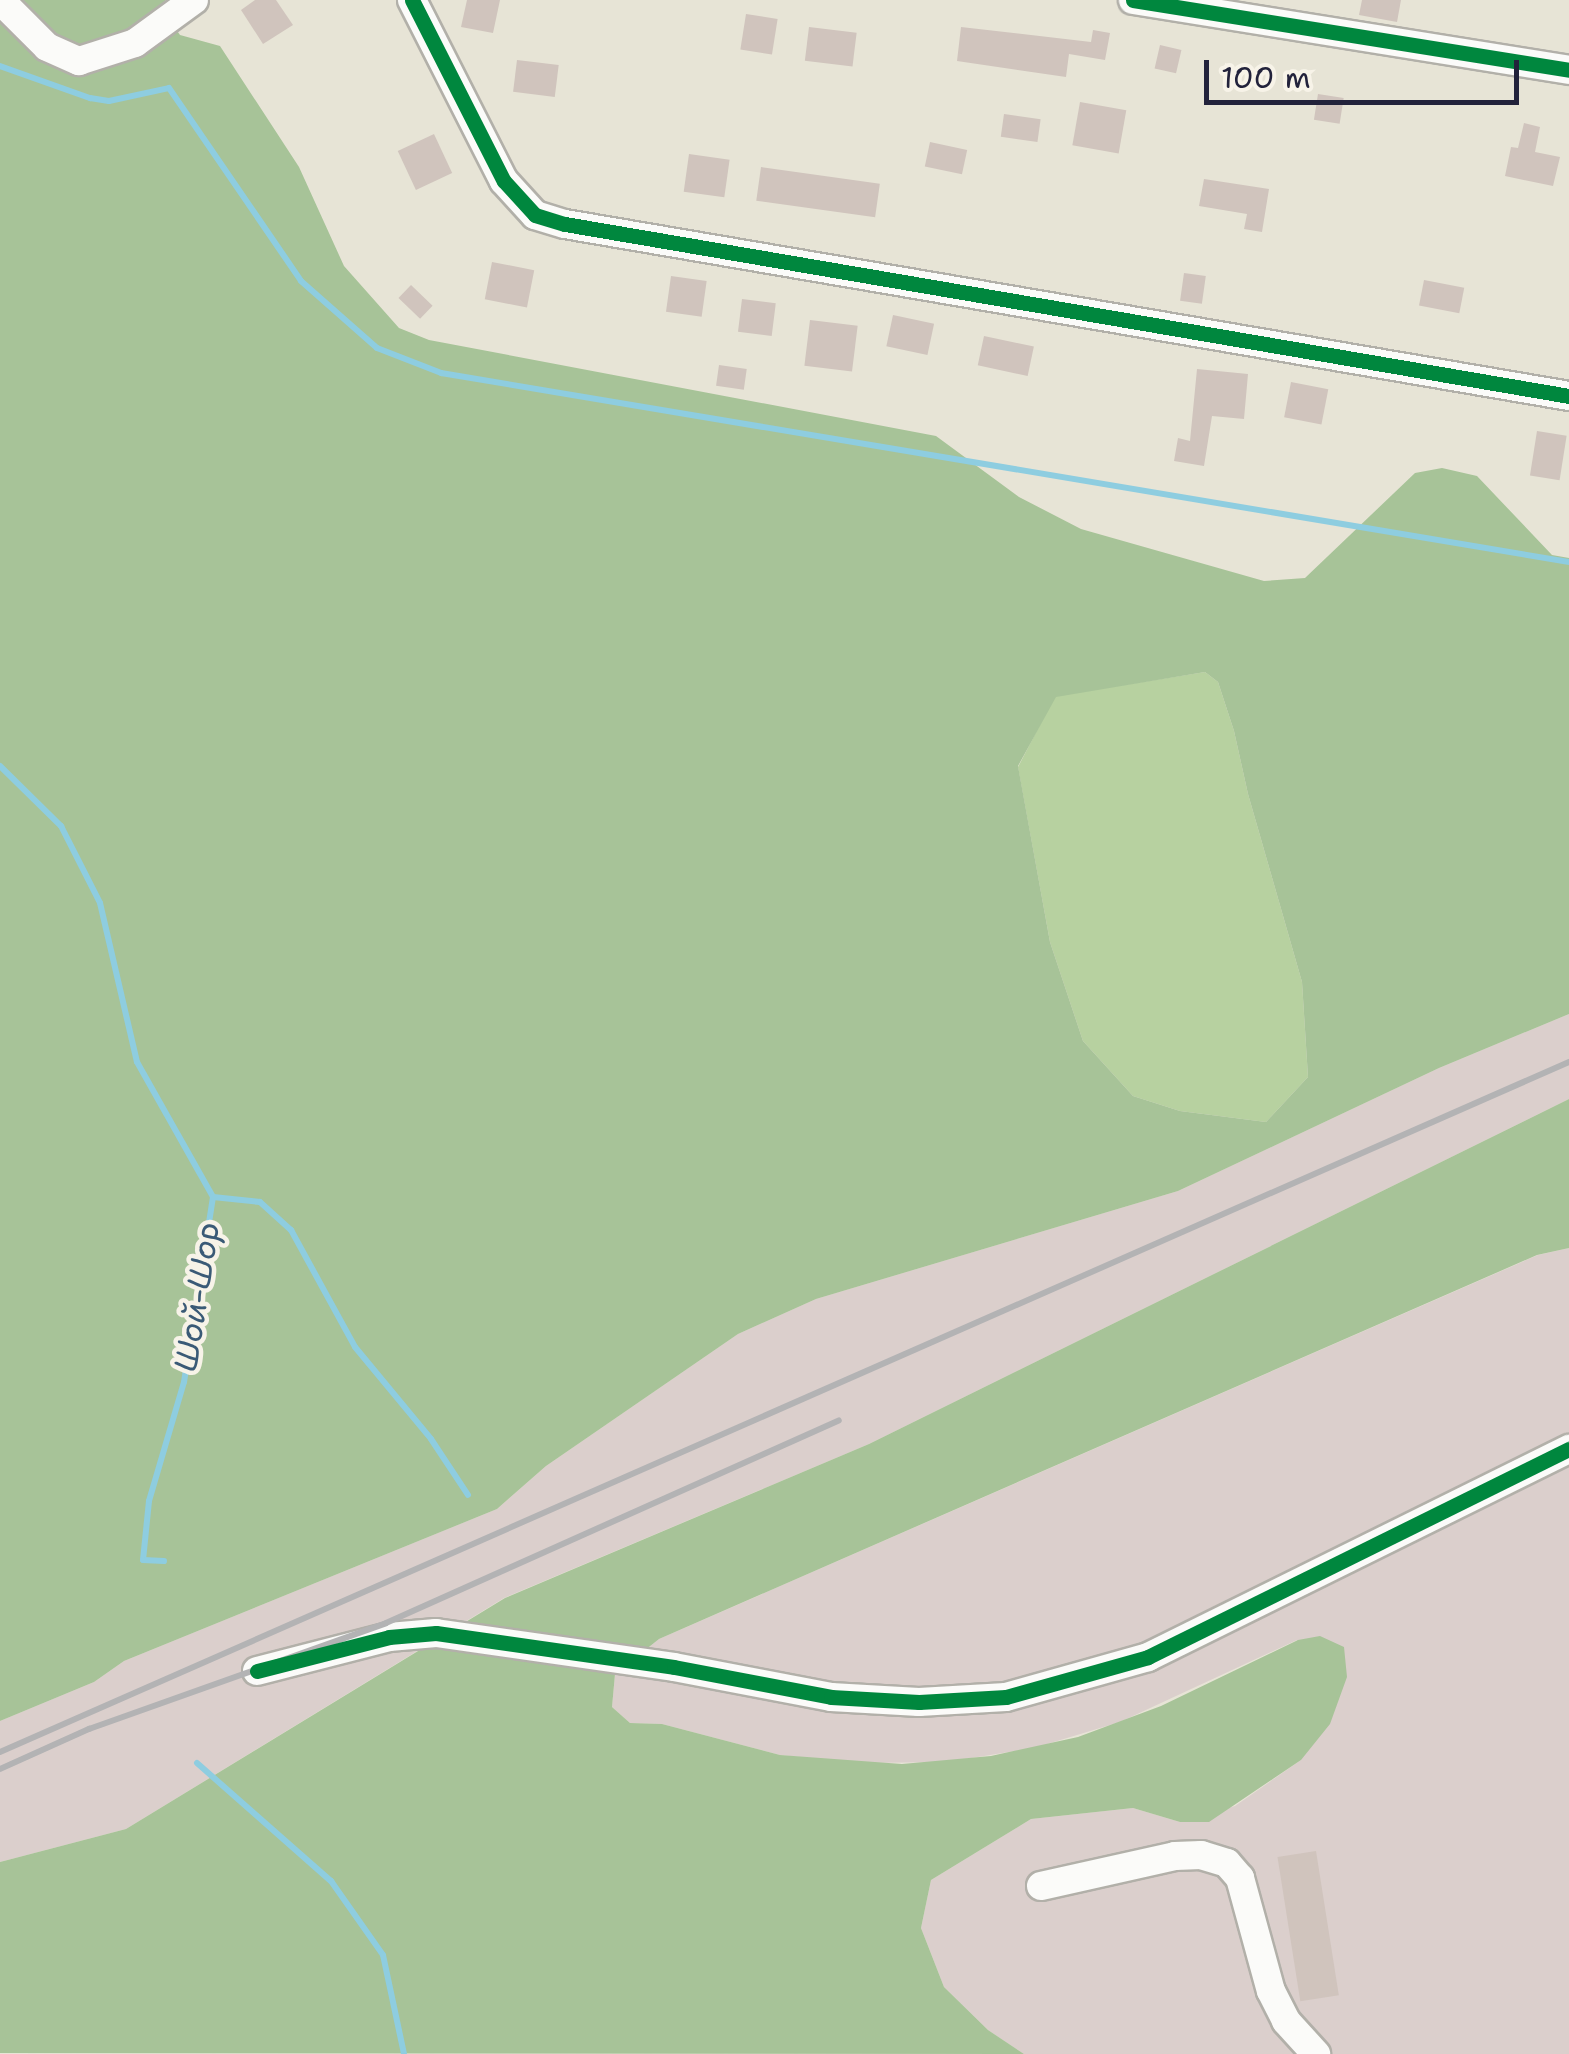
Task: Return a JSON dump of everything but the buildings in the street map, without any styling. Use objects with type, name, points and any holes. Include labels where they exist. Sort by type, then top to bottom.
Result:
[{"type":"street","points":[[0,0],[47,47],[80,61],[135,43],[194,0]]},
{"type":"street","points":[[412,0],[504,181],[535,215],[565,224],[1569,396]]},
{"type":"street","points":[[1133,0],[1569,70]]},
{"type":"street","points":[[257,1671],[389,1638],[436,1633],[658,1665],[830,1697],[919,1702],[1006,1697],[1148,1657],[1569,1449]]},
{"type":"street","points":[[1041,1886],[1175,1856],[1202,1856],[1227,1863],[1240,1878],[1271,1991],[1286,2021],[1316,2054]]},
{"type":"shaded area","points":[[1569,1014],[1569,1099],[869,1444],[504,1598],[126,1829],[0,1862],[0,1721],[94,1682],[124,1661],[497,1509],[546,1466],[738,1334],[816,1299],[1178,1191],[1439,1068]]},
{"type":"shaded area","points":[[1569,1248],[1569,2054],[1024,2054],[988,2030],[944,1987],[921,1928],[931,1880],[1031,1819],[1133,1808],[1180,1822],[1235,1806],[1301,1760],[1297,1640],[1120,1722],[1034,1748],[947,1762],[861,1763],[780,1755],[662,1724],[630,1723],[612,1707],[615,1674],[659,1639],[1538,1255]]},
{"type":"green space","points":[[0,0],[165,0],[165,14],[180,35],[220,46],[299,167],[344,266],[399,328],[429,340],[936,436],[1019,497],[1081,529],[1264,581],[1305,578],[1415,473],[1442,468],[1477,476],[1552,555],[1569,558],[1569,1014],[1439,1068],[1178,1191],[816,1299],[738,1334],[546,1466],[497,1509],[124,1661],[94,1682],[0,1721]],"holes":[[[1205,672],[1218,682],[1302,982],[1308,1077],[1266,1122],[1180,1111],[1133,1096],[1083,1041],[1050,942],[1018,766],[1056,697]]]},
{"type":"green space","points":[[1205,672],[1218,682],[1234,731],[1302,982],[1308,1077],[1266,1122],[1180,1111],[1133,1096],[1083,1041],[1050,942],[1018,767],[1055,696]]},
{"type":"green space","points":[[1569,1099],[1569,1248],[1537,1255],[659,1639],[615,1674],[612,1707],[630,1723],[662,1724],[780,1755],[902,1764],[991,1756],[1078,1737],[1161,1706],[1298,1640],[1320,1636],[1344,1647],[1347,1677],[1330,1724],[1301,1760],[1209,1822],[1180,1822],[1133,1808],[1031,1819],[931,1880],[921,1928],[944,1987],[988,2030],[1024,2054],[0,2053],[0,1862],[126,1829],[505,1598],[869,1444]]},
{"type":"waterway","points":[[0,66],[109,101],[169,88],[301,281],[377,348],[441,373],[1569,562]]},
{"type":"waterway","name":"Шой-Шор","points":[[0,766],[61,826],[100,903],[137,1062],[213,1197],[184,1382],[149,1501],[143,1560],[164,1561]]},
{"type":"waterway","points":[[213,1197],[260,1202],[291,1230],[355,1347],[431,1439],[468,1495]]},
{"type":"waterway","name":"Шой-Шор","points":[[197,1763],[331,1881],[383,1955],[404,2054]]},
{"type":"railway","points":[[0,1752],[1569,1062]]},
{"type":"railway","points":[[0,1769],[89,1729],[386,1623],[839,1420]]},
{"type":"cycle path","points":[[412,0],[504,181],[535,215],[565,224],[1569,396]]},
{"type":"cycle path","points":[[1133,0],[1569,70]]},
{"type":"cycle path","points":[[257,1671],[389,1637],[436,1633],[674,1667],[831,1697],[919,1702],[1006,1697],[1148,1657],[1569,1449]]}]
